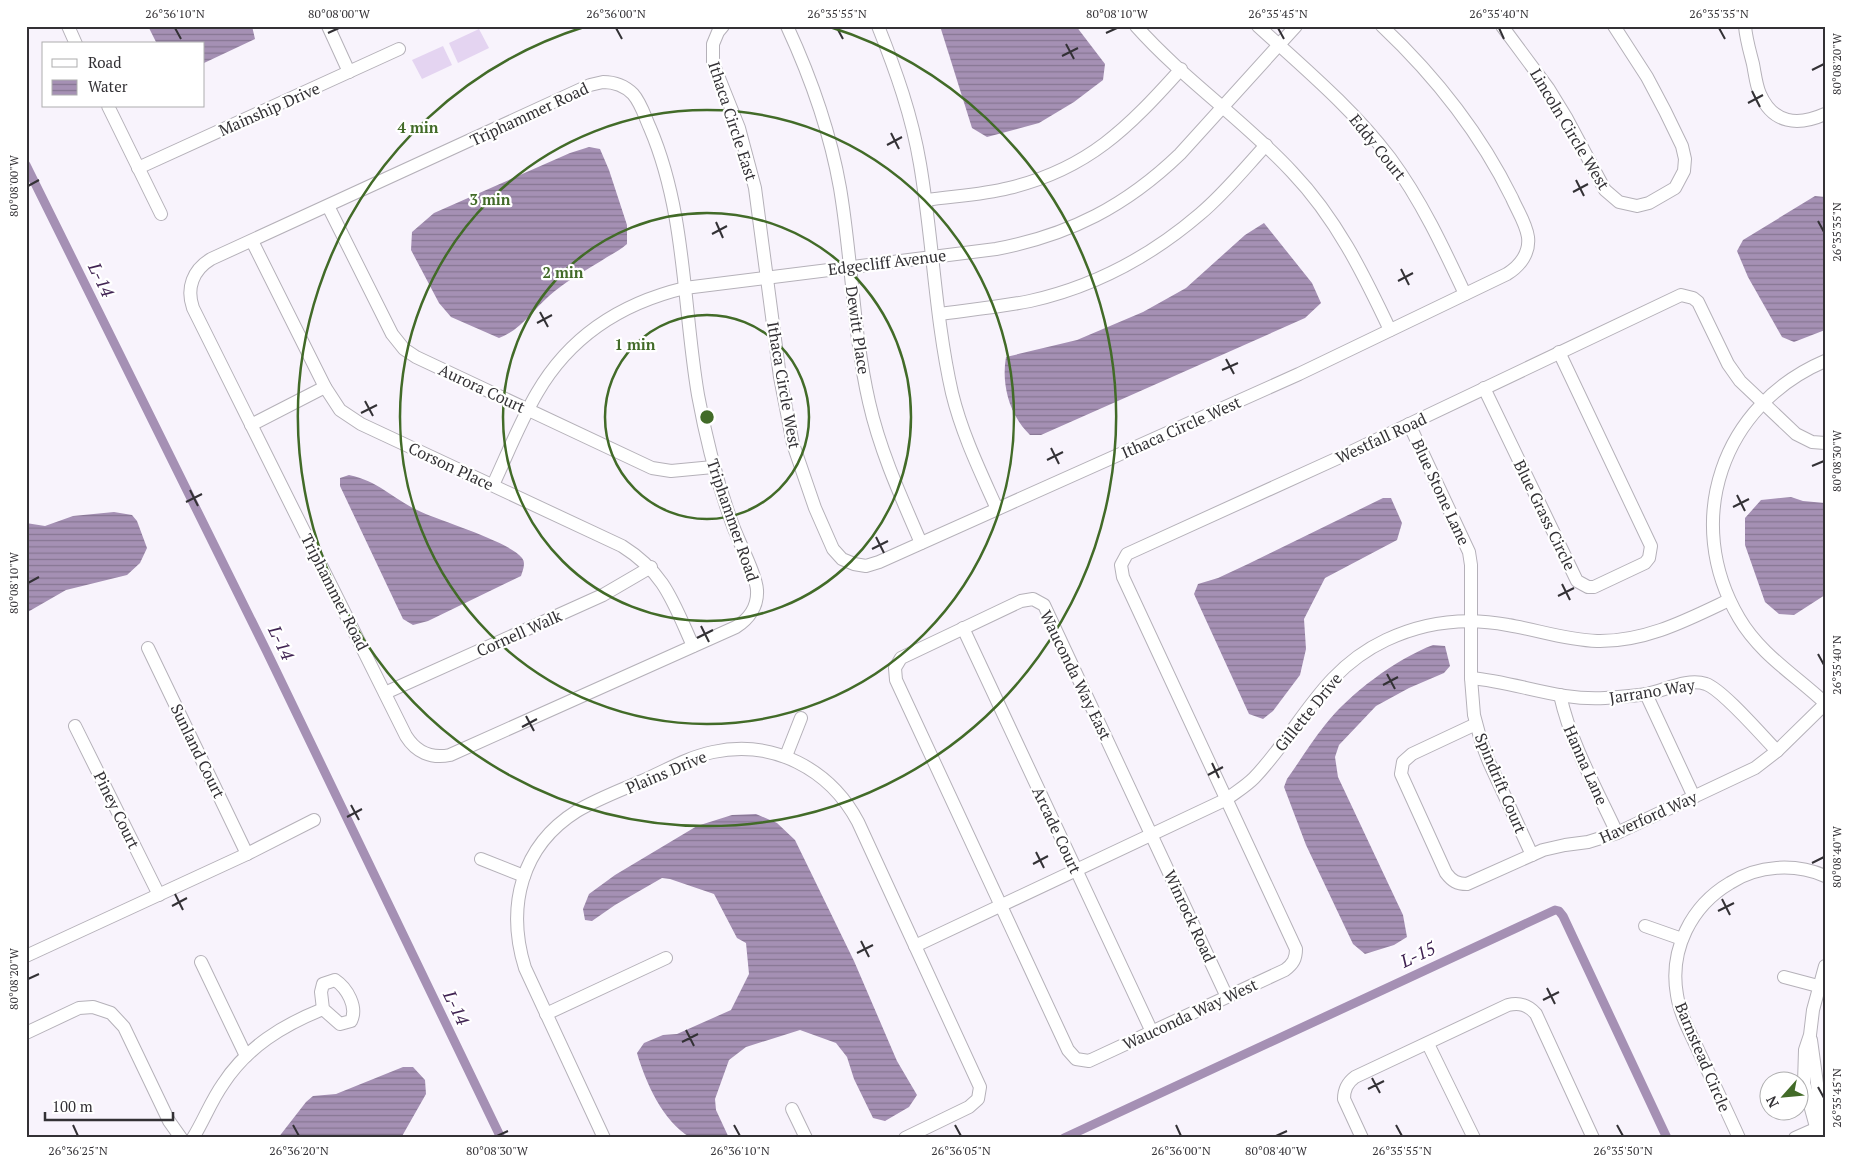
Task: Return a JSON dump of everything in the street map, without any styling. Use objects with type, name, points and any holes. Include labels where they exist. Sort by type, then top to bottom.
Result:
[{"type":"street","points":[[68,26],[75,42]]},
{"type":"street","points":[[328,26],[349,72]]},
{"type":"street","name":"Ithaca Circle East","points":[[723,26],[713,44],[713,63],[739,128],[748,158],[755,188],[767,277]]},
{"type":"street","name":"Dewitt Place","points":[[787,26],[814,90],[840,188],[863,370],[876,431],[898,491],[921,544]]},
{"type":"street","points":[[878,26],[900,84],[912,127],[926,200],[945,358],[960,421],[997,509]]},
{"type":"street","points":[[1136,26],[1292,171],[1328,215],[1358,264],[1390,330]]},
{"type":"street","name":"Eddy Court","points":[[1258,26],[1337,98],[1364,126],[1389,157],[1423,209],[1465,294]]},
{"type":"street","name":"Edgecliff Avenue","points":[[493,485],[537,392],[560,360],[576,343],[606,319],[641,301],[685,288],[1021,244],[1070,228],[1093,218],[1121,202],[1162,172],[1296,26]]},
{"type":"street","name":"Ithaca Circle West","points":[[767,277],[780,377],[793,444],[815,508],[833,550],[848,562],[866,566],[879,562],[1299,374],[1507,274],[1518,266],[1527,250],[1527,230],[1507,190],[1473,131],[1432,77],[1382,26]]},
{"type":"street","name":"Lincoln Circle West","points":[[1502,26],[1548,88],[1576,135],[1604,190],[1614,199],[1625,205],[1643,205],[1675,188],[1684,172],[1685,159],[1682,146],[1647,77],[1614,26]]},
{"type":"street","points":[[1745,26],[1760,94],[1769,108],[1779,116],[1791,121],[1805,122],[1825,114]]},
{"type":"street","name":"Mainship Drive","points":[[138,168],[399,48]]},
{"type":"street","points":[[926,200],[1008,188],[1050,175],[1073,164],[1096,151],[1117,135],[1136,118],[1181,69]]},
{"type":"street","name":"Triphammer Road","points":[[603,82],[615,83],[627,89],[636,98],[654,137],[663,164],[676,219],[698,393],[713,467],[736,536],[756,584],[757,597],[754,609],[741,624],[450,755],[425,754],[414,746],[406,736],[193,308],[190,290],[196,272],[206,263],[252,241],[590,85],[603,82]]},
{"type":"street","points":[[109,108],[161,214]]},
{"type":"street","points":[[940,314],[1011,304],[1058,293],[1110,274],[1158,247],[1202,213],[1266,146]]},
{"type":"street","name":"Aurora Court","points":[[328,206],[392,334],[404,349],[416,358],[658,470],[671,471],[713,467]]},
{"type":"street","name":"Corson Place","points":[[252,241],[325,387],[333,401],[349,417],[622,546],[641,558],[651,568],[668,592],[693,646]]},
{"type":"street","name":"Westfall Road","points":[[1227,799],[1123,576],[1121,565],[1123,559],[1132,551],[1338,458],[1675,297],[1687,296],[1698,302],[1736,376],[1762,402],[1796,434],[1812,442],[1825,443]]},
{"type":"street","name":"Blue Grass Circle","points":[[1484,388],[1577,581],[1588,587],[1594,587],[1640,566],[1649,558],[1651,546],[1559,352]]},
{"type":"street","points":[[1825,362],[1787,382],[1762,402],[1746,422],[1734,440],[1719,479],[1714,499],[1712,520],[1718,569],[1729,600],[1747,630],[1760,647],[1825,704]]},
{"type":"street","points":[[251,424],[325,387]]},
{"type":"street","name":"Blue Stone Lane","points":[[1409,424],[1469,552],[1472,564],[1471,621]]},
{"type":"street","name":"Cornell Walk","points":[[385,693],[603,595],[651,568]]},
{"type":"street","name":"Wauconda Way East","points":[[1001,906],[894,674],[894,668],[901,658],[963,628],[1027,599],[1039,601],[1044,606],[1152,836]]},
{"type":"street","name":"Gillette Drive","points":[[916,946],[1227,799],[1253,779],[1317,695],[1342,668],[1386,640],[1435,624],[1471,621],[1508,625],[1576,640],[1620,640],[1649,635],[1670,628],[1729,600]]},
{"type":"street","name":"Spindrift Court","points":[[1471,621],[1472,700],[1476,724],[1489,762],[1532,854]]},
{"type":"street","name":"Arcade Court","points":[[963,628],[1152,1032]]},
{"type":"street","name":"Sunland Court","points":[[148,648],[247,854]]},
{"type":"street","name":"Jarrano Way","points":[[1471,678],[1490,680],[1560,695],[1602,698],[1646,694],[1691,682],[1709,685],[1720,692],[1778,751]]},
{"type":"street","points":[[1646,694],[1694,797]]},
{"type":"street","name":"Hanna Lane","points":[[1560,695],[1568,727],[1576,747],[1617,833]]},
{"type":"street","name":"Haverford Way","points":[[1476,724],[1412,754],[1403,762],[1401,774],[1446,873],[1455,882],[1467,884],[1532,854],[1550,848],[1588,842],[1617,833],[1755,768],[1778,751],[1825,704]]},
{"type":"street","points":[[786,756],[801,718]]},
{"type":"street","name":"Piney Court","points":[[76,726],[159,895]]},
{"type":"street","name":"Plains Drive","points":[[604,1138],[525,968],[517,933],[516,915],[518,897],[524,876],[539,848],[554,829],[588,805],[694,757],[712,752],[747,748],[786,756],[811,769],[826,780],[842,797],[858,822],[980,1087],[980,1093],[975,1104],[970,1108],[905,1138]]},
{"type":"street","name":"Wauconda Way West","points":[[1001,906],[1072,1055],[1082,1061],[1088,1061],[1285,970],[1294,962],[1296,949],[1227,799]]},
{"type":"street","points":[[26,956],[247,854],[314,820]]},
{"type":"street","name":"Winrock Road","points":[[1152,836],[1227,997]]},
{"type":"street","points":[[481,859],[524,876]]},
{"type":"street","name":"Barnstead Circle","points":[[1739,1138],[1680,1010],[1675,981],[1677,959],[1682,939],[1691,920],[1700,908],[1721,888],[1734,880],[1754,872],[1784,868],[1806,870],[1825,876]]},
{"type":"street","points":[[1645,926],[1682,939]]},
{"type":"street","points":[[546,1014],[666,958]]},
{"type":"street","points":[[201,962],[246,1056]]},
{"type":"street","points":[[1795,1138],[1821,1128],[1804,1083],[1804,1050],[1810,1035],[1818,986],[1825,966]]},
{"type":"street","points":[[1784,977],[1818,986]]},
{"type":"street","points":[[1362,1138],[1344,1099],[1346,1086],[1355,1077],[1508,1005],[1520,1004],[1526,1005],[1536,1014],[1594,1138]]},
{"type":"street","points":[[26,1033],[80,1008],[99,1008],[111,1013],[124,1027],[169,1121],[181,1138]]},
{"type":"street","points":[[193,1138],[223,1083],[246,1056],[276,1032],[295,1020],[323,1008]]},
{"type":"street","points":[[1428,1044],[1474,1138]]},
{"type":"street","points":[[792,1109],[806,1138]]},
{"type":"shaded area","points":[[479,29],[489,48],[458,63],[449,43]]},
{"type":"shaded area","points":[[443,46],[452,65],[422,79],[412,60]]},
{"type":"water","points":[[148,26],[252,26],[255,39],[205,63],[205,42],[156,42]]},
{"type":"water","points":[[940,26],[1076,26],[1105,64],[1103,80],[1074,102],[1039,123],[987,137],[972,128]]},
{"type":"water","points":[[589,147],[600,149],[609,170],[627,225],[627,244],[561,286],[543,301],[520,325],[499,338],[451,317],[439,303],[411,250],[412,232],[434,213],[570,153]]},
{"type":"water","points":[[1815,196],[1825,197],[1825,330],[1794,342],[1782,337],[1748,277],[1737,251],[1743,240]]},
{"type":"water","points":[[1264,223],[1312,283],[1321,303],[1305,318],[1041,435],[1030,435],[1017,419],[1012,409],[1006,389],[1006,357],[1077,340],[1143,312],[1186,288],[1245,235]]},
{"type":"water","points":[[349,475],[368,481],[427,515],[489,538],[515,552],[524,562],[521,576],[428,621],[413,625],[403,619],[340,486],[340,478]]},
{"type":"water","points":[[1791,497],[1803,501],[1825,503],[1825,595],[1794,615],[1779,614],[1765,602],[1745,545],[1745,518],[1761,500]]},
{"type":"water","points":[[1383,498],[1391,498],[1402,523],[1397,540],[1325,578],[1304,619],[1306,649],[1300,675],[1273,711],[1263,719],[1249,714],[1194,594],[1198,584],[1218,578]]},
{"type":"water","points":[[114,512],[132,515],[137,521],[147,548],[140,563],[127,575],[66,590],[26,613],[26,523],[45,526],[73,516]]},
{"type":"water","points":[[1433,645],[1445,646],[1450,666],[1444,673],[1409,688],[1376,706],[1339,745],[1335,757],[1338,777],[1403,915],[1407,937],[1394,945],[1365,954],[1353,944],[1306,845],[1284,787],[1287,779],[1315,738],[1347,701],[1389,668]]},
{"type":"water","points":[[756,814],[777,823],[795,840],[854,961],[897,1061],[917,1095],[909,1107],[885,1121],[873,1118],[854,1079],[847,1057],[836,1043],[800,1030],[746,1047],[729,1060],[715,1099],[716,1110],[729,1138],[703,1139],[690,1137],[671,1121],[650,1088],[637,1053],[644,1043],[663,1035],[677,1034],[731,1010],[749,974],[746,943],[737,938],[714,894],[670,879],[662,878],[615,905],[592,921],[585,920],[583,909],[589,894],[615,875],[697,826],[732,815]]},
{"type":"water","points":[[403,1067],[413,1067],[425,1080],[426,1094],[401,1138],[278,1138],[306,1102],[313,1096],[336,1094]]},
{"type":"waterway","name":"L-14","points":[[26,165],[266,650],[501,1138]]},
{"type":"waterway","name":"L-15","points":[[1064,1138],[1555,910],[1559,911],[1563,916],[1667,1138]]}]
